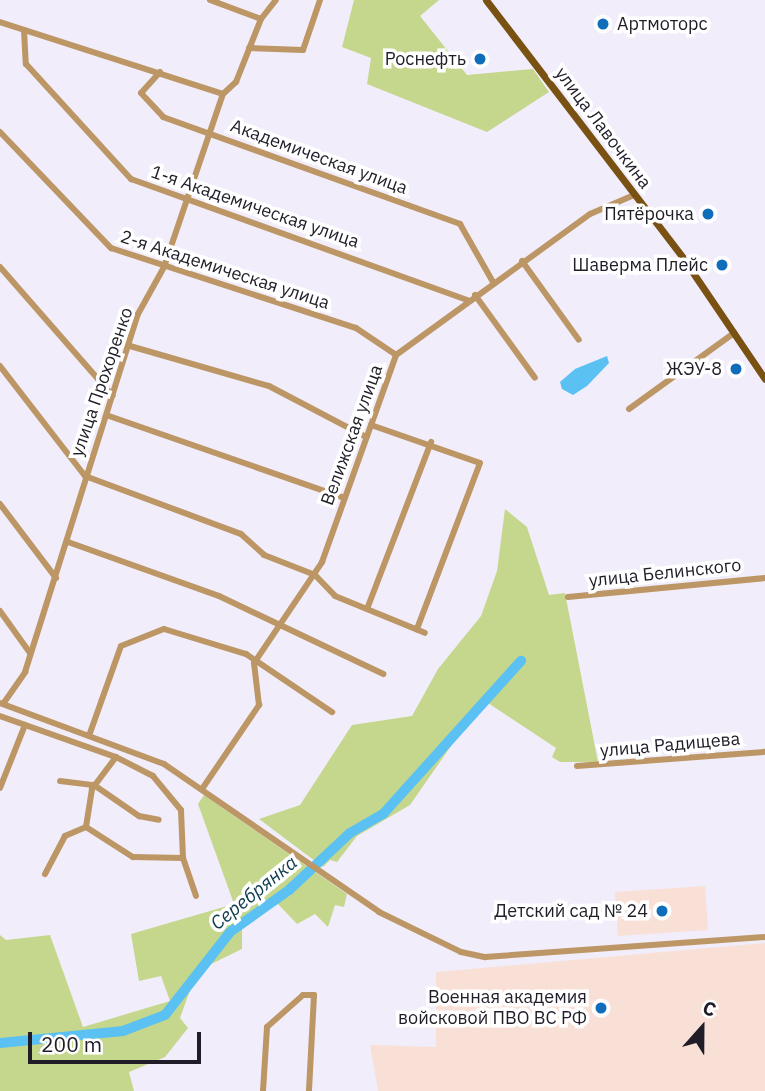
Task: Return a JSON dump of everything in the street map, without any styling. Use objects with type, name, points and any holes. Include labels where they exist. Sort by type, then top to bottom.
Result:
[{"type":"main road","name":"улица Лавочкина","points":[[486,0],[634,195],[764,377]]},
{"type":"street","points":[[210,0],[261,19]]},
{"type":"street","name":"улица Прохоренко","points":[[2,704],[30,653],[57,578],[85,476],[109,416],[138,314],[164,267],[223,94],[236,82],[261,19],[276,0]]},
{"type":"street","points":[[249,48],[303,50],[320,0]]},
{"type":"street","name":"Академическая улица","points":[[0,22],[223,94]]},
{"type":"street","name":"1-я Академическая улица","points":[[24,30],[26,64],[131,179],[468,300]]},
{"type":"street","name":"Академическая улица","points":[[160,72],[141,93],[163,117],[460,224],[493,282]]},
{"type":"street","name":"2-я Академическая улица","points":[[0,132],[97,237],[164,267],[356,328],[396,355]]},
{"type":"street","name":"Велижская улица","points":[[254,663],[278,621],[315,575],[396,355],[468,300],[590,214],[634,195]]},
{"type":"street","points":[[522,261],[579,340]]},
{"type":"street","points":[[0,267],[113,396]]},
{"type":"street","points":[[475,295],[535,378]]},
{"type":"street","points":[[629,409],[734,333]]},
{"type":"street","points":[[130,346],[269,386],[366,437]]},
{"type":"street","points":[[0,366],[85,476],[241,534],[264,555],[315,575],[335,596],[425,633]]},
{"type":"street","points":[[109,416],[344,498]]},
{"type":"street","points":[[371,425],[431,442],[480,463],[416,629]]},
{"type":"street","points":[[367,609],[431,442]]},
{"type":"street","points":[[0,504],[57,578]]},
{"type":"street","points":[[68,542],[278,621],[383,674]]},
{"type":"street","name":"улица Белинского","points":[[568,597],[765,578]]},
{"type":"street","points":[[0,611],[30,653]]},
{"type":"street","points":[[90,733],[121,646],[148,631],[164,629],[246,654],[254,663],[332,712]]},
{"type":"street","points":[[202,789],[259,705],[254,663]]},
{"type":"street","points":[[2,704],[90,733],[164,764],[334,880],[434,943],[485,957],[765,937]]},
{"type":"street","points":[[0,716],[116,757],[153,776],[181,810],[183,858],[196,896]]},
{"type":"street","points":[[0,788],[25,725]]},
{"type":"street","name":"улица Радищева","points":[[577,766],[765,752]]},
{"type":"street","points":[[86,827],[94,785],[116,757]]},
{"type":"street","points":[[60,780],[94,785],[139,816],[159,820]]},
{"type":"street","points":[[86,827],[133,858],[183,858]]},
{"type":"street","points":[[45,874],[65,836],[86,827]]},
{"type":"street","points":[[262,1091],[267,1027],[303,995],[314,995],[309,1091]]},
{"type":"shaded area","name":"Детский сад № 24","points":[[705,886],[708,930],[618,936],[615,892]]},
{"type":"shaded area","name":"Военная академия войсковой ПВО ВС РФ","points":[[765,943],[765,1091],[378,1091],[370,1045],[436,1047],[436,972]]},
{"type":"green space","points":[[354,0],[439,0],[420,16],[467,75],[533,69],[549,92],[487,132],[367,84],[371,58],[342,47]]},
{"type":"green space","points":[[505,509],[527,527],[549,595],[565,593],[598,762],[560,762],[552,757],[556,748],[488,703],[476,710],[410,805],[357,836],[337,862],[330,860],[323,867],[259,819],[300,805],[352,725],[412,716],[438,669],[481,616],[497,571]]},
{"type":"green space","points":[[204,795],[347,894],[344,907],[335,905],[328,927],[315,914],[297,924],[277,903],[242,928],[242,949],[197,971],[180,1018],[188,1028],[165,1057],[129,1072],[134,1091],[0,1091],[0,935],[6,940],[50,935],[83,1027],[170,1001],[161,976],[139,981],[131,934],[234,904],[198,804]]},
{"type":"water","points":[[607,356],[609,363],[587,386],[573,395],[562,389],[560,382],[575,369]]},
{"type":"waterway","name":"Серебрянка","points":[[0,1043],[123,1031],[165,1015],[230,932],[289,890],[350,833],[384,813],[521,661]]},
{"type":"place","name":"Артмоторс","points":[[603,24]]},
{"type":"place","name":"Роснефть","points":[[480,59]]},
{"type":"place","name":"Пятёрочка","points":[[708,214]]},
{"type":"place","name":"Шаверма Плейс","points":[[722,265]]},
{"type":"place","name":"ЖЭУ-8","points":[[736,369]]},
{"type":"place","name":"Детский сад № 24","points":[[662,911]]},
{"type":"place","name":"Военная академия войсковой ПВО ВС РФ","points":[[601,1008]]}]
